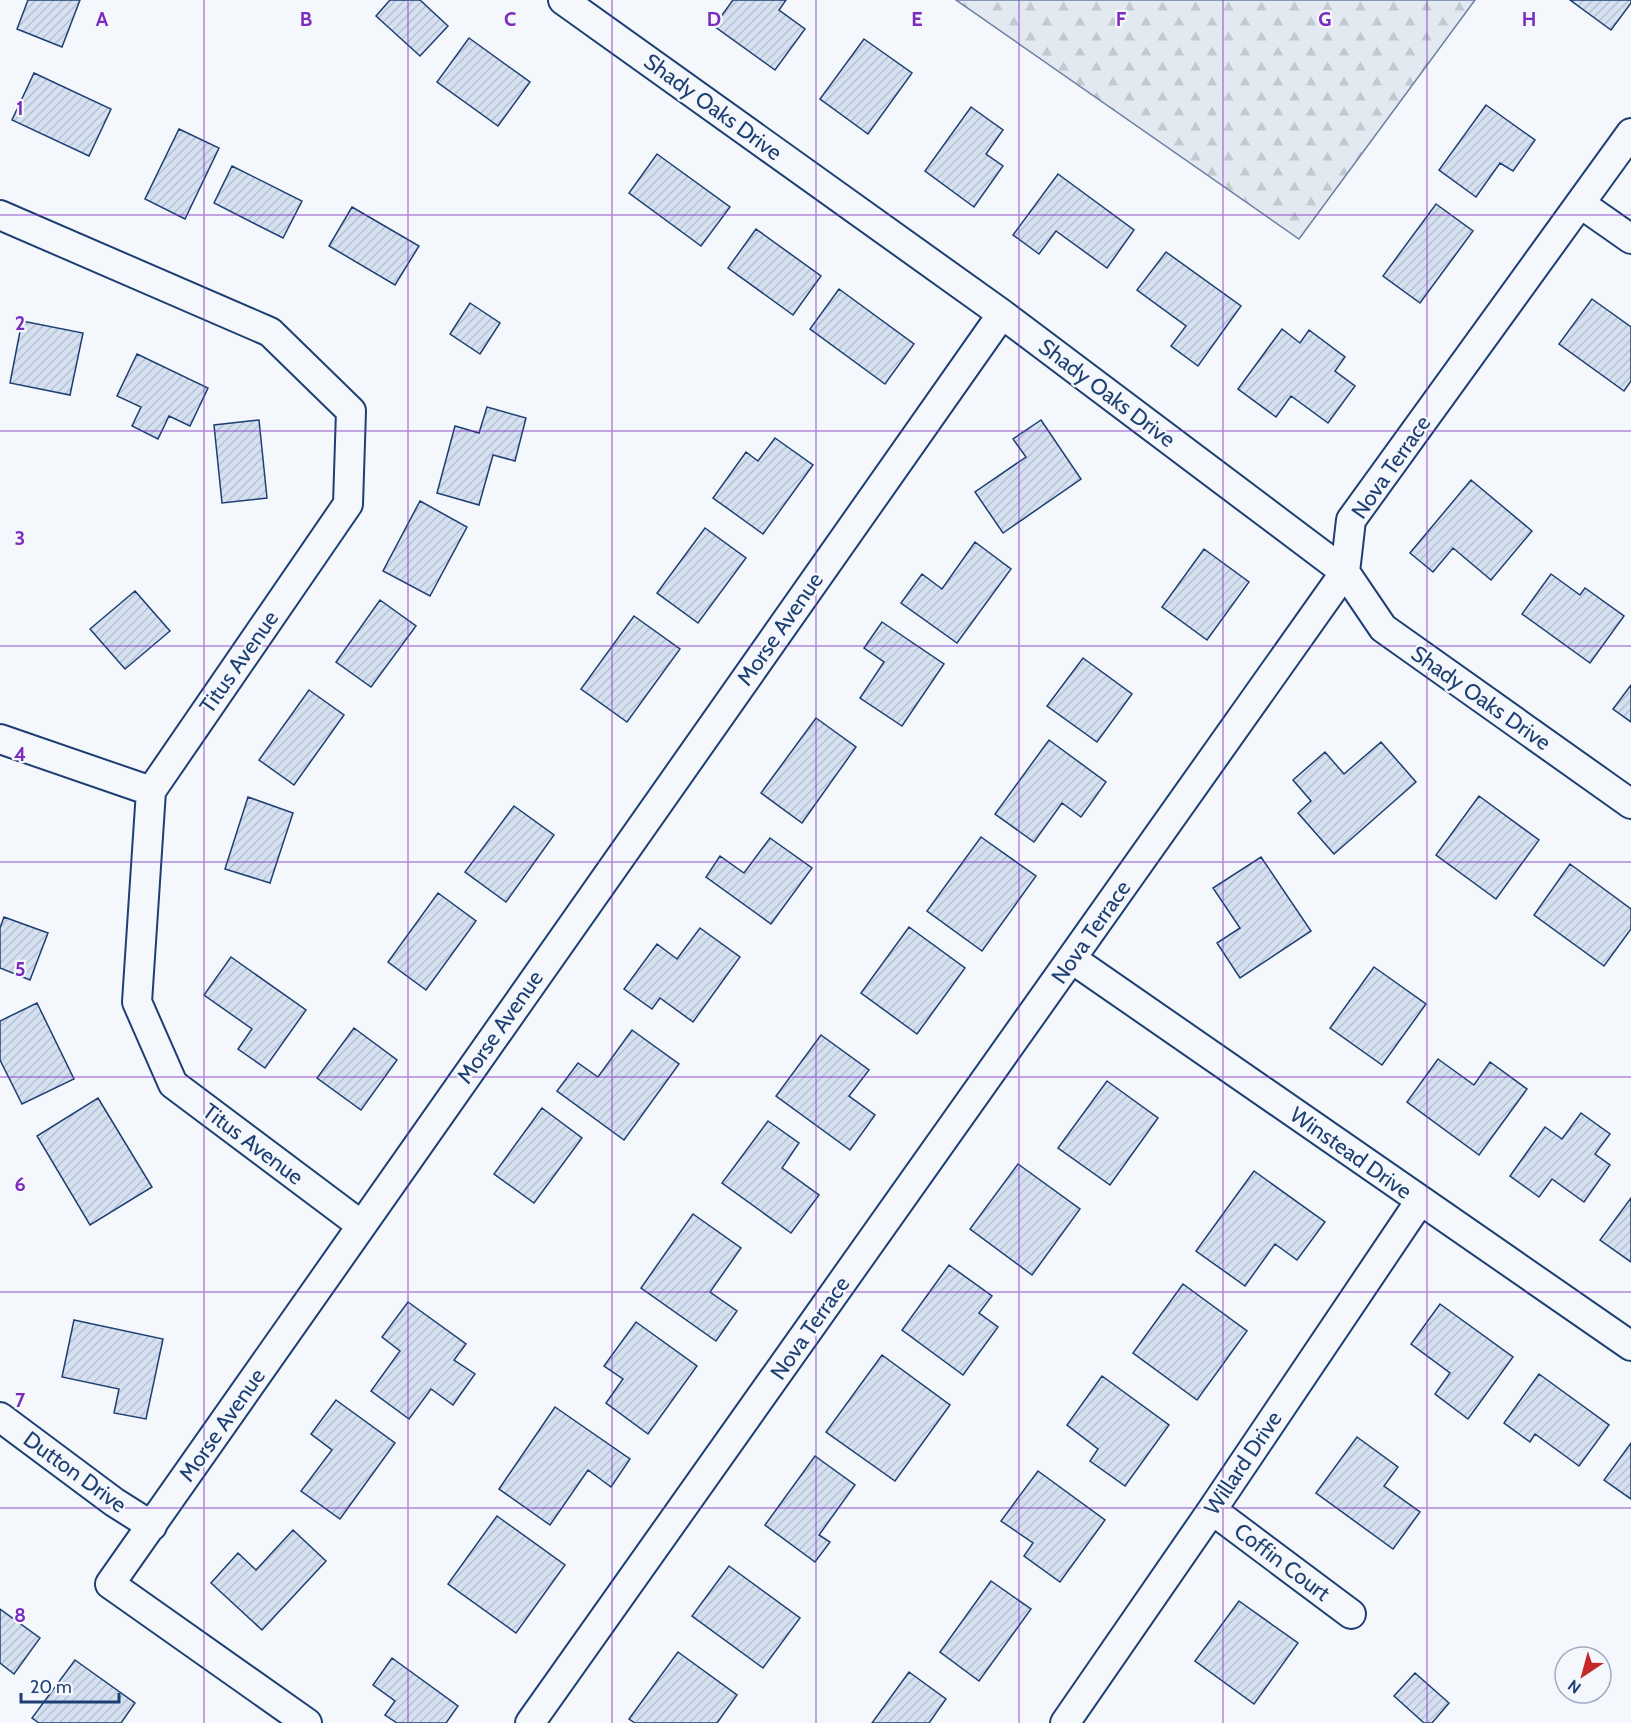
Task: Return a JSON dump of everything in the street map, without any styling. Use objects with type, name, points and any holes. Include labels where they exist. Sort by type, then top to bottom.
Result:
[{"type":"street","name":"Shady Oaks Drive","points":[[564,0],[1002,314],[1345,572],[1383,628],[1631,804]]},
{"type":"street","name":"Nova Terrace","points":[[530,1723],[1345,572],[1351,520],[1631,133]]},
{"type":"street","points":[[1581,204],[1631,239]]},
{"type":"street","name":"Titus Avenue","points":[[0,215],[270,332],[351,411],[348,504],[151,791],[137,1002],[173,1084],[361,1225]]},
{"type":"street","name":"Morse Avenue","points":[[307,1723],[110,1584],[1002,314]]},
{"type":"street","points":[[0,739],[151,791]]},
{"type":"street","name":"Winstead Drive","points":[[1072,958],[1631,1346]]},
{"type":"street","name":"Willard Drive","points":[[1065,1723],[1420,1201]]},
{"type":"street","name":"Dutton Drive","points":[[0,1417],[114,1502],[152,1526]]},
{"type":"street","name":"Coffin Court","points":[[1212,1510],[1351,1614]]},
{"type":"green space","points":[[956,0],[1475,0],[1299,239]]},
{"type":"building","points":[[28,0],[80,0],[62,47],[17,29]]},
{"type":"building","points":[[390,0],[420,0],[448,26],[420,56],[376,16]]},
{"type":"building","points":[[733,0],[786,0],[779,10],[805,29],[775,70],[714,26]]},
{"type":"building","points":[[1570,0],[1631,0],[1631,3],[1611,30]]},
{"type":"building","points":[[469,38],[530,82],[498,126],[437,82]]},
{"type":"building","points":[[864,39],[912,73],[868,134],[820,99]]},
{"type":"building","points":[[34,73],[111,109],[89,156],[12,120]]},
{"type":"building","points":[[1486,105],[1535,140],[1513,171],[1500,163],[1476,197],[1439,170]]},
{"type":"building","points":[[971,107],[1003,130],[986,154],[1003,166],[974,207],[925,171]]},
{"type":"building","points":[[179,129],[219,148],[185,219],[145,199]]},
{"type":"building","points":[[657,154],[730,207],[701,246],[629,193]]},
{"type":"building","points":[[232,166],[302,201],[283,238],[214,203]]},
{"type":"building","points":[[1058,174],[1134,230],[1107,268],[1056,231],[1039,254],[1013,235]]},
{"type":"building","points":[[1436,204],[1473,231],[1420,303],[1383,276]]},
{"type":"building","points":[[352,207],[419,246],[395,285],[329,246]]},
{"type":"building","points":[[756,229],[821,276],[793,315],[728,268]]},
{"type":"building","points":[[1166,252],[1241,306],[1198,366],[1171,346],[1186,326],[1137,290]]},
{"type":"building","points":[[839,289],[914,344],[885,384],[810,329]]},
{"type":"building","points":[[1592,299],[1631,327],[1631,381],[1624,391],[1559,344]]},
{"type":"building","points":[[470,303],[500,323],[480,354],[450,334]]},
{"type":"building","points":[[22,321],[83,333],[70,395],[10,383]]},
{"type":"building","points":[[1282,329],[1300,343],[1309,330],[1345,357],[1335,371],[1355,386],[1328,423],[1291,396],[1276,417],[1238,389]]},
{"type":"building","points":[[137,354],[208,388],[190,426],[169,416],[158,439],[132,426],[141,407],[117,396]]},
{"type":"building","points":[[487,407],[526,418],[515,461],[493,455],[479,505],[437,493],[455,426],[479,433]]},
{"type":"building","points":[[259,420],[267,498],[222,503],[214,425]]},
{"type":"building","points":[[1041,420],[1081,479],[1003,533],[975,492],[1026,457],[1013,439]]},
{"type":"building","points":[[775,438],[813,465],[763,534],[713,498],[746,452],[758,461]]},
{"type":"building","points":[[1471,480],[1532,531],[1491,580],[1453,548],[1433,572],[1410,553]]},
{"type":"building","points":[[420,501],[467,527],[430,596],[383,571]]},
{"type":"building","points":[[705,528],[746,558],[698,623],[657,593]]},
{"type":"building","points":[[975,542],[1011,569],[957,643],[901,603],[922,574],[942,589]]},
{"type":"building","points":[[1204,549],[1249,582],[1207,640],[1162,607]]},
{"type":"building","points":[[1551,574],[1580,595],[1585,588],[1624,616],[1590,663],[1522,614]]},
{"type":"building","points":[[135,591],[170,631],[125,669],[90,629]]},
{"type":"building","points":[[380,600],[416,626],[371,687],[336,662]]},
{"type":"building","points":[[634,616],[680,649],[627,722],[581,689]]},
{"type":"building","points":[[882,622],[944,664],[902,726],[860,698],[884,662],[864,648]]},
{"type":"building","points":[[1083,658],[1132,694],[1097,742],[1047,706]]},
{"type":"building","points":[[1631,685],[1631,722],[1613,709]]},
{"type":"building","points":[[309,690],[344,715],[294,785],[259,760]]},
{"type":"building","points":[[816,718],[856,747],[802,823],[761,793]]},
{"type":"building","points":[[1049,740],[1106,782],[1081,817],[1062,803],[1034,842],[995,814]]},
{"type":"building","points":[[1381,742],[1416,782],[1334,854],[1298,813],[1311,801],[1293,780],[1325,752],[1344,774]]},
{"type":"building","points":[[1479,796],[1539,840],[1496,899],[1436,855]]},
{"type":"building","points":[[248,797],[293,813],[270,883],[225,869]]},
{"type":"building","points":[[514,806],[554,835],[506,902],[465,872]]},
{"type":"building","points":[[981,837],[1036,876],[982,951],[927,911]]},
{"type":"building","points":[[770,838],[812,868],[771,924],[706,877],[720,856],[744,873]]},
{"type":"building","points":[[1261,857],[1311,931],[1240,978],[1217,943],[1240,928],[1213,888]]},
{"type":"building","points":[[1570,864],[1631,909],[1631,929],[1604,966],[1534,915]]},
{"type":"building","points":[[438,893],[476,921],[426,990],[388,962]]},
{"type":"building","points":[[4,917],[48,933],[30,980],[0,968],[0,928]]},
{"type":"building","points":[[909,927],[965,968],[917,1034],[861,993]]},
{"type":"building","points":[[700,928],[740,957],[693,1022],[660,998],[652,1009],[624,989],[657,944],[677,959]]},
{"type":"building","points":[[231,957],[306,1010],[265,1068],[238,1049],[252,1029],[204,995]]},
{"type":"building","points":[[1374,967],[1426,1004],[1382,1065],[1330,1028]]},
{"type":"building","points":[[37,1003],[74,1079],[22,1104],[0,1060],[0,1021]]},
{"type":"building","points":[[354,1028],[397,1060],[361,1110],[317,1078]]},
{"type":"building","points":[[632,1030],[679,1064],[624,1140],[557,1091],[578,1063],[598,1077]]},
{"type":"building","points":[[821,1035],[869,1070],[849,1096],[875,1115],[850,1150],[776,1096]]},
{"type":"building","points":[[1438,1059],[1474,1085],[1490,1062],[1527,1089],[1479,1155],[1407,1102]]},
{"type":"building","points":[[1107,1081],[1158,1118],[1110,1185],[1058,1148]]},
{"type":"building","points":[[98,1098],[152,1187],[90,1225],[37,1136]]},
{"type":"building","points":[[542,1108],[582,1138],[534,1203],[494,1174]]},
{"type":"building","points":[[1581,1113],[1610,1134],[1595,1154],[1610,1165],[1584,1202],[1552,1179],[1539,1197],[1510,1176],[1545,1127],[1562,1139]]},
{"type":"building","points":[[768,1121],[799,1143],[782,1168],[819,1195],[791,1233],[722,1183]]},
{"type":"building","points":[[1018,1164],[1080,1209],[1032,1275],[970,1229]]},
{"type":"building","points":[[1254,1171],[1325,1222],[1297,1260],[1275,1244],[1245,1286],[1196,1251]]},
{"type":"building","points":[[1631,1198],[1631,1262],[1600,1240]]},
{"type":"building","points":[[693,1214],[741,1248],[710,1292],[737,1311],[716,1341],[641,1288]]},
{"type":"building","points":[[949,1265],[992,1296],[979,1313],[998,1327],[963,1375],[902,1330]]},
{"type":"building","points":[[1183,1284],[1247,1331],[1197,1400],[1133,1353]]},
{"type":"building","points":[[408,1302],[466,1344],[454,1360],[475,1374],[453,1405],[431,1389],[409,1419],[371,1391],[400,1351],[382,1337]]},
{"type":"building","points":[[1440,1304],[1513,1357],[1468,1419],[1435,1394],[1450,1373],[1411,1344]]},
{"type":"building","points":[[74,1320],[163,1339],[146,1419],[114,1413],[119,1389],[62,1377]]},
{"type":"building","points":[[636,1322],[697,1366],[648,1434],[606,1403],[623,1379],[604,1366]]},
{"type":"building","points":[[882,1355],[950,1405],[895,1481],[826,1432]]},
{"type":"building","points":[[1539,1374],[1609,1425],[1579,1466],[1535,1434],[1530,1442],[1504,1423]]},
{"type":"building","points":[[1102,1376],[1169,1425],[1125,1486],[1090,1461],[1098,1449],[1067,1425]]},
{"type":"building","points":[[336,1400],[395,1443],[340,1519],[301,1491],[332,1450],[311,1434]]},
{"type":"building","points":[[555,1407],[630,1459],[611,1487],[588,1470],[550,1525],[499,1489]]},
{"type":"building","points":[[1357,1437],[1398,1467],[1384,1486],[1420,1512],[1393,1549],[1316,1493]]},
{"type":"building","points":[[1631,1443],[1631,1499],[1604,1480]]},
{"type":"building","points":[[815,1456],[855,1485],[819,1535],[830,1542],[815,1562],[765,1525]]},
{"type":"building","points":[[1038,1471],[1105,1520],[1060,1582],[1024,1556],[1033,1543],[1001,1521]]},
{"type":"building","points":[[497,1516],[565,1565],[516,1633],[448,1584]]},
{"type":"building","points":[[293,1530],[326,1561],[262,1630],[211,1583],[238,1553],[256,1570]]},
{"type":"building","points":[[729,1566],[800,1618],[763,1668],[692,1616]]},
{"type":"building","points":[[991,1581],[1031,1609],[979,1681],[940,1652]]},
{"type":"building","points":[[1239,1601],[1298,1643],[1254,1704],[1195,1661]]},
{"type":"building","points":[[0,1609],[40,1638],[14,1674],[0,1663]]},
{"type":"building","points":[[678,1652],[737,1695],[717,1723],[635,1723],[629,1719]]},
{"type":"building","points":[[392,1658],[458,1706],[446,1723],[397,1723],[385,1715],[395,1701],[373,1685]]},
{"type":"building","points":[[75,1660],[135,1703],[121,1723],[39,1723],[32,1718]]},
{"type":"building","points":[[909,1672],[946,1699],[929,1723],[872,1723]]},
{"type":"building","points":[[1415,1673],[1449,1703],[1432,1723],[1424,1723],[1394,1696]]}]
